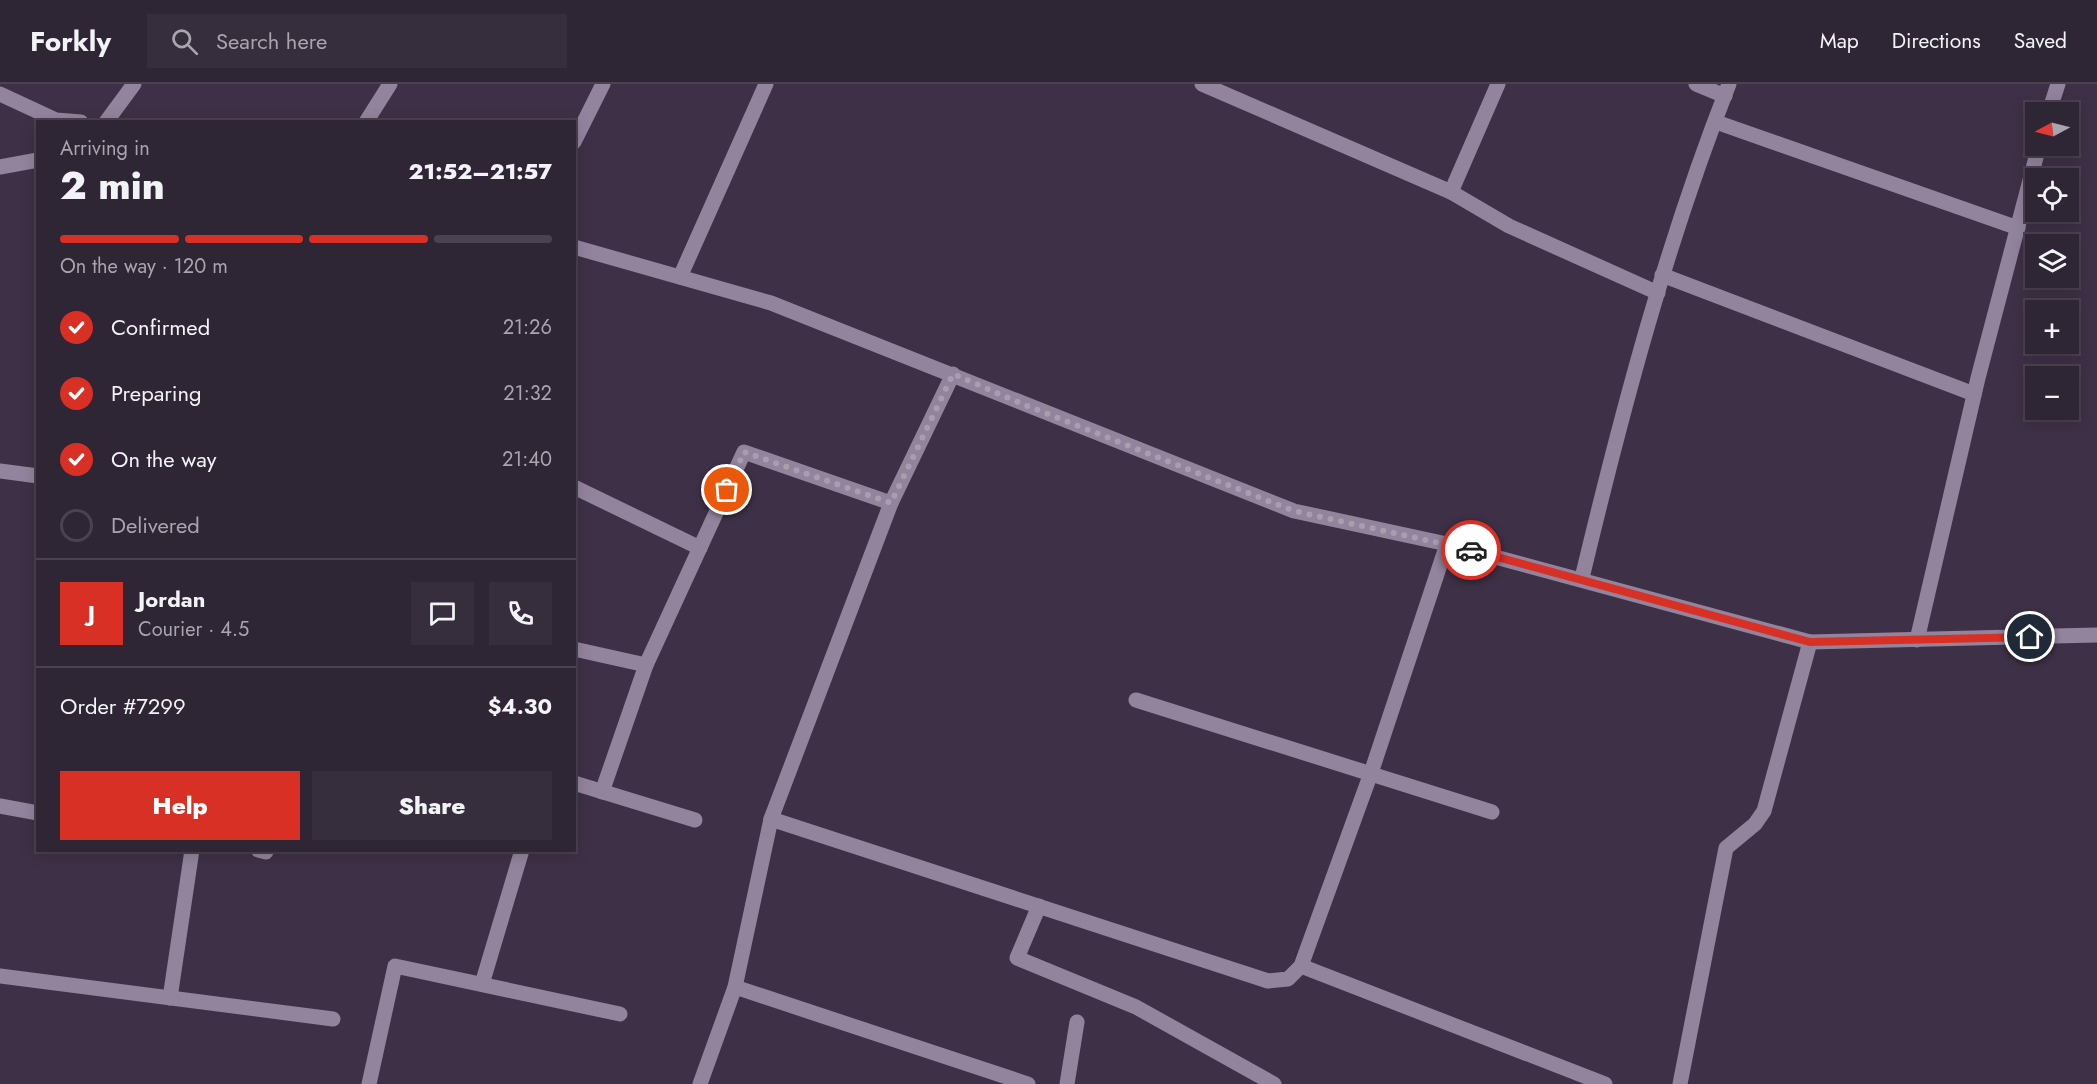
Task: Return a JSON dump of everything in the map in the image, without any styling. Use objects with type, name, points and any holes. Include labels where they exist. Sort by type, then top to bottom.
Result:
[{"type":"street","points":[[107,120],[134,84]]},
{"type":"street","points":[[367,120],[390,84]]},
{"type":"street","points":[[576,138],[603,84]]},
{"type":"street","points":[[680,277],[766,84]]},
{"type":"street","points":[[1202,84],[1450,192],[1509,226],[1658,293]]},
{"type":"street","points":[[1450,192],[1498,84]]},
{"type":"street","points":[[1582,578],[1623,406],[1662,275],[1727,90],[1696,84]]},
{"type":"street","points":[[2052,102],[2058,84]]},
{"type":"street","points":[[0,94],[56,120]]},
{"type":"street","points":[[1716,122],[2018,228]]},
{"type":"street","points":[[1917,640],[1974,394],[2036,156]]},
{"type":"street","points":[[0,167],[36,160]]},
{"type":"street","points":[[576,248],[771,303],[1294,511],[1447,544],[1582,578],[1810,642],[2097,635]]},
{"type":"street","points":[[1662,275],[1974,394]]},
{"type":"street","points":[[700,1084],[735,987],[771,819],[891,503],[953,374]]},
{"type":"street","points":[[602,792],[646,665],[744,452],[891,503]]},
{"type":"street","points":[[0,471],[36,476]]},
{"type":"street","points":[[576,488],[700,548]]},
{"type":"street","points":[[771,819],[1268,981],[1288,980],[1301,966],[1371,773],[1447,544]]},
{"type":"street","points":[[1680,1084],[1726,848],[1755,824],[1764,811],[1810,642]]},
{"type":"street","points":[[576,649],[646,665]]},
{"type":"street","points":[[1136,700],[1492,812]]},
{"type":"street","points":[[576,784],[695,820]]},
{"type":"street","points":[[0,806],[36,813]]},
{"type":"street","points":[[170,998],[192,852]]},
{"type":"street","points":[[482,984],[521,852]]},
{"type":"street","points":[[1039,906],[1017,958],[1136,1007],[1274,1084]]},
{"type":"street","points":[[369,1084],[395,966],[620,1014]]},
{"type":"street","points":[[1301,966],[1605,1084]]},
{"type":"street","points":[[0,976],[333,1019]]},
{"type":"street","points":[[735,987],[1029,1084]]},
{"type":"street","points":[[1067,1084],[1077,1022]]},
{"type":"way so far","points":[[727,490],[744,452],[891,503],[953,374],[1025,405],[1294,511],[1471,550]]},
{"type":"route","points":[[1471,550],[1582,578],[1810,642],[2030,637]]}]
